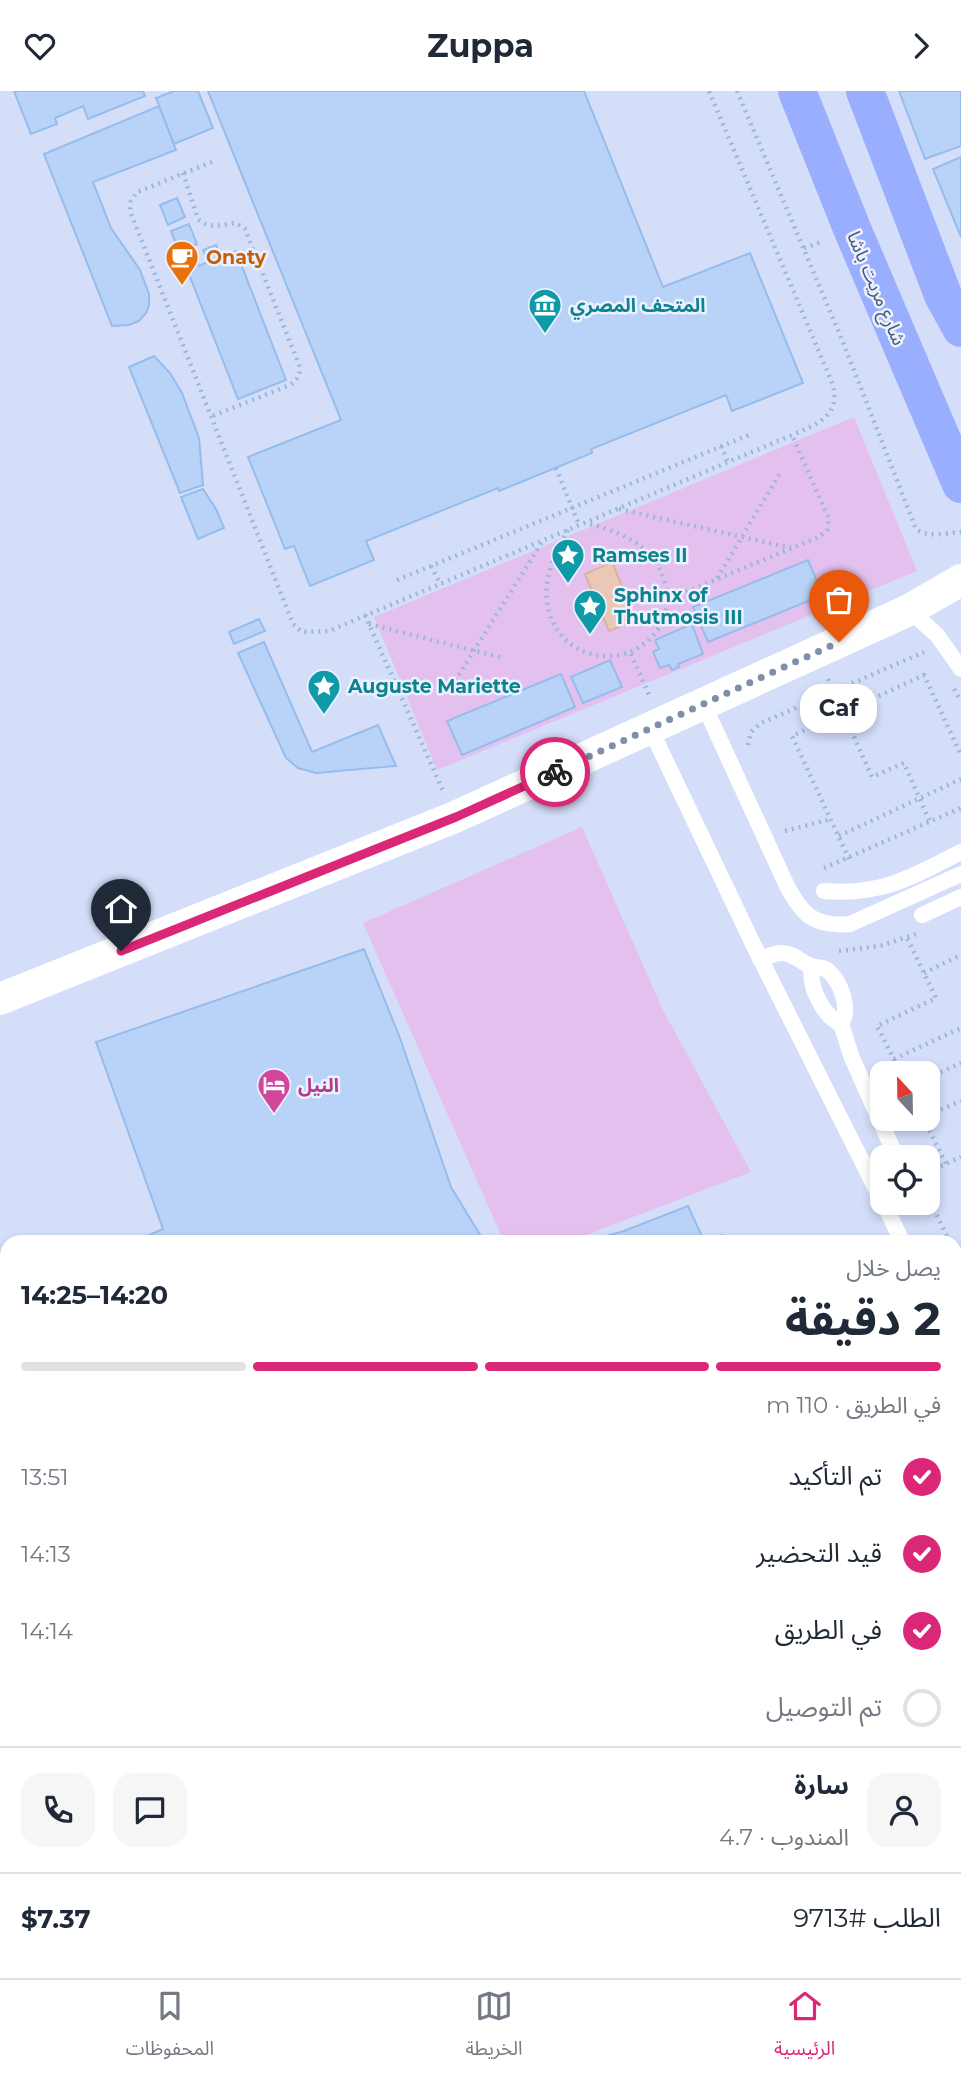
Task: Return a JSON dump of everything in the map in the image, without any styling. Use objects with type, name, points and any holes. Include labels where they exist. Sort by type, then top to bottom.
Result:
[{"type":"main road","name":"شارع مريت باشا","points":[[797,91],[961,484]]},
{"type":"main road","points":[[865,91],[943,295],[961,328]]},
{"type":"street","points":[[0,999],[456,817],[909,610],[961,580]]},
{"type":"lane","points":[[909,610],[937,635],[961,669]]},
{"type":"lane","points":[[703,703],[799,909],[831,926],[850,924],[961,874]]},
{"type":"lane","points":[[656,726],[760,959],[870,1177]]},
{"type":"lane","points":[[824,891],[870,891],[892,885],[961,852]]},
{"type":"lane","points":[[922,915],[961,897]]},
{"type":"lane","points":[[760,959],[779,953],[795,955],[829,971],[844,997],[847,1011],[842,1024],[852,1058],[891,1145]]},
{"type":"lane","points":[[808,963],[823,1007],[830,1018],[842,1024]]},
{"type":"lane","points":[[889,1215],[899,1235]]},
{"type":"path","points":[[212,162],[137,192],[131,201],[130,211],[293,624],[302,632],[316,633],[329,631],[440,585],[792,435],[826,418],[834,407],[836,398],[833,385],[709,91]]},
{"type":"path","points":[[737,91],[838,330],[916,529],[922,534],[961,531]]},
{"type":"path","points":[[183,173],[198,219],[203,224],[210,226],[236,223],[245,229],[300,367],[296,381],[290,385],[210,417]]},
{"type":"path","points":[[397,580],[749,435]]},
{"type":"path","points":[[686,591],[824,535],[829,519],[792,435]]},
{"type":"path","points":[[721,446],[728,462]]},
{"type":"path","points":[[556,468],[579,525]]},
{"type":"path","points":[[717,579],[782,470]]},
{"type":"path","points":[[618,509],[792,548]]},
{"type":"path","points":[[568,530],[555,552],[548,578],[547,601],[554,624],[568,644],[588,654],[631,654],[652,638],[665,618],[668,593],[661,570],[647,551],[628,537],[585,523]]},
{"type":"path","points":[[455,681],[543,540]]},
{"type":"path","points":[[432,566],[440,585]]},
{"type":"path","points":[[365,615],[456,817]]},
{"type":"path","points":[[369,624],[503,658]]},
{"type":"path","points":[[816,653],[872,777],[904,763],[930,822]]},
{"type":"path","points":[[747,747],[751,732],[761,723],[919,653],[932,653]]},
{"type":"path","points":[[631,654],[656,726]]},
{"type":"path","points":[[849,859],[792,736],[923,675],[961,755]]},
{"type":"path","points":[[950,681],[961,701]]},
{"type":"path","points":[[839,837],[961,779]]},
{"type":"path","points":[[816,871],[849,859],[961,808]]},
{"type":"path","points":[[780,819],[790,842]]},
{"type":"path","points":[[785,831],[831,820]]},
{"type":"path","points":[[808,963],[839,951],[880,946],[918,933]]},
{"type":"path","points":[[907,938],[936,997],[877,1026],[894,1059],[961,1028]]},
{"type":"path","points":[[924,973],[961,955]]},
{"type":"path","points":[[940,1073],[961,1063]]},
{"type":"path","points":[[940,1110],[961,1101]]},
{"type":"path","points":[[931,1131],[946,1164]]},
{"type":"path","points":[[940,1167],[961,1157]]},
{"type":"path","points":[[937,1215],[946,1235]]},
{"type":"shaded area","points":[[0,91],[961,91],[961,1235],[0,1235]]},
{"type":"shaded area","points":[[854,417],[917,571],[437,770],[374,617]]},
{"type":"shaded area","points":[[612,562],[636,620],[609,631],[585,574]]},
{"type":"shaded area","points":[[582,827],[663,1010],[751,1172],[586,1235],[501,1235],[363,923]]},
{"type":"building","points":[[14,91],[143,91],[145,96],[88,119],[83,106],[55,118],[57,124],[31,134]]},
{"type":"building","points":[[174,91],[198,91],[213,128],[174,144],[156,98]]},
{"type":"building","name":"المتحف المصري","points":[[208,91],[584,91],[663,287],[750,253],[803,383],[732,411],[726,395],[591,449],[592,453],[499,491],[498,488],[366,541],[374,560],[310,586],[294,546],[285,549],[248,457],[341,420]]},
{"type":"building","points":[[899,91],[961,91],[961,146],[925,159]]},
{"type":"building","points":[[159,106],[176,150],[93,182],[111,228],[140,270],[149,294],[149,305],[139,321],[129,325],[112,326],[44,154]]},
{"type":"building","points":[[961,157],[961,237],[933,169]]},
{"type":"building","points":[[177,198],[185,217],[168,225],[160,205]]},
{"type":"building","points":[[189,224],[197,244],[179,252],[171,231]]},
{"type":"building","points":[[216,245],[221,257],[236,251],[286,380],[238,399],[183,259],[194,255],[199,266],[208,262],[203,250]]},
{"type":"building","points":[[154,356],[170,373],[182,393],[199,438],[203,485],[180,493],[129,367]]},
{"type":"building","points":[[203,489],[224,528],[198,539],[181,497]]},
{"type":"building","points":[[808,560],[823,595],[708,642],[693,607]]},
{"type":"building","points":[[259,619],[265,631],[234,644],[229,632]]},
{"type":"building","points":[[692,624],[703,654],[678,664],[679,667],[672,670],[669,665],[660,668],[653,652],[659,649],[655,640]]},
{"type":"building","points":[[264,642],[312,752],[378,725],[396,766],[316,773],[298,768],[286,758],[238,653]]},
{"type":"building","points":[[610,660],[622,687],[583,703],[571,677]]},
{"type":"building","points":[[561,674],[575,707],[462,755],[447,721]]},
{"type":"building","name":"النيل","points":[[364,949],[400,1038],[451,1187],[480,1235],[150,1235],[163,1229],[96,1042]]},
{"type":"building","points":[[688,1206],[701,1235],[610,1235]]},
{"type":"way so far","points":[[555,772],[839,642]]},
{"type":"place","name":"Onaty","points":[[182,287]]},
{"type":"place","name":"المتحف المصري","points":[[545,335]]},
{"type":"place","name":"Ramses II","points":[[568,585]]},
{"type":"place","name":"Sphinx of Thutmosis III","points":[[590,636]]},
{"type":"place","name":"Caf","points":[[839,642]]},
{"type":"place","name":"Auguste Mariette","points":[[324,716]]},
{"type":"place","name":"النيل","points":[[274,1115]]},
{"type":"route","points":[[121,951],[456,817],[555,772]]}]
